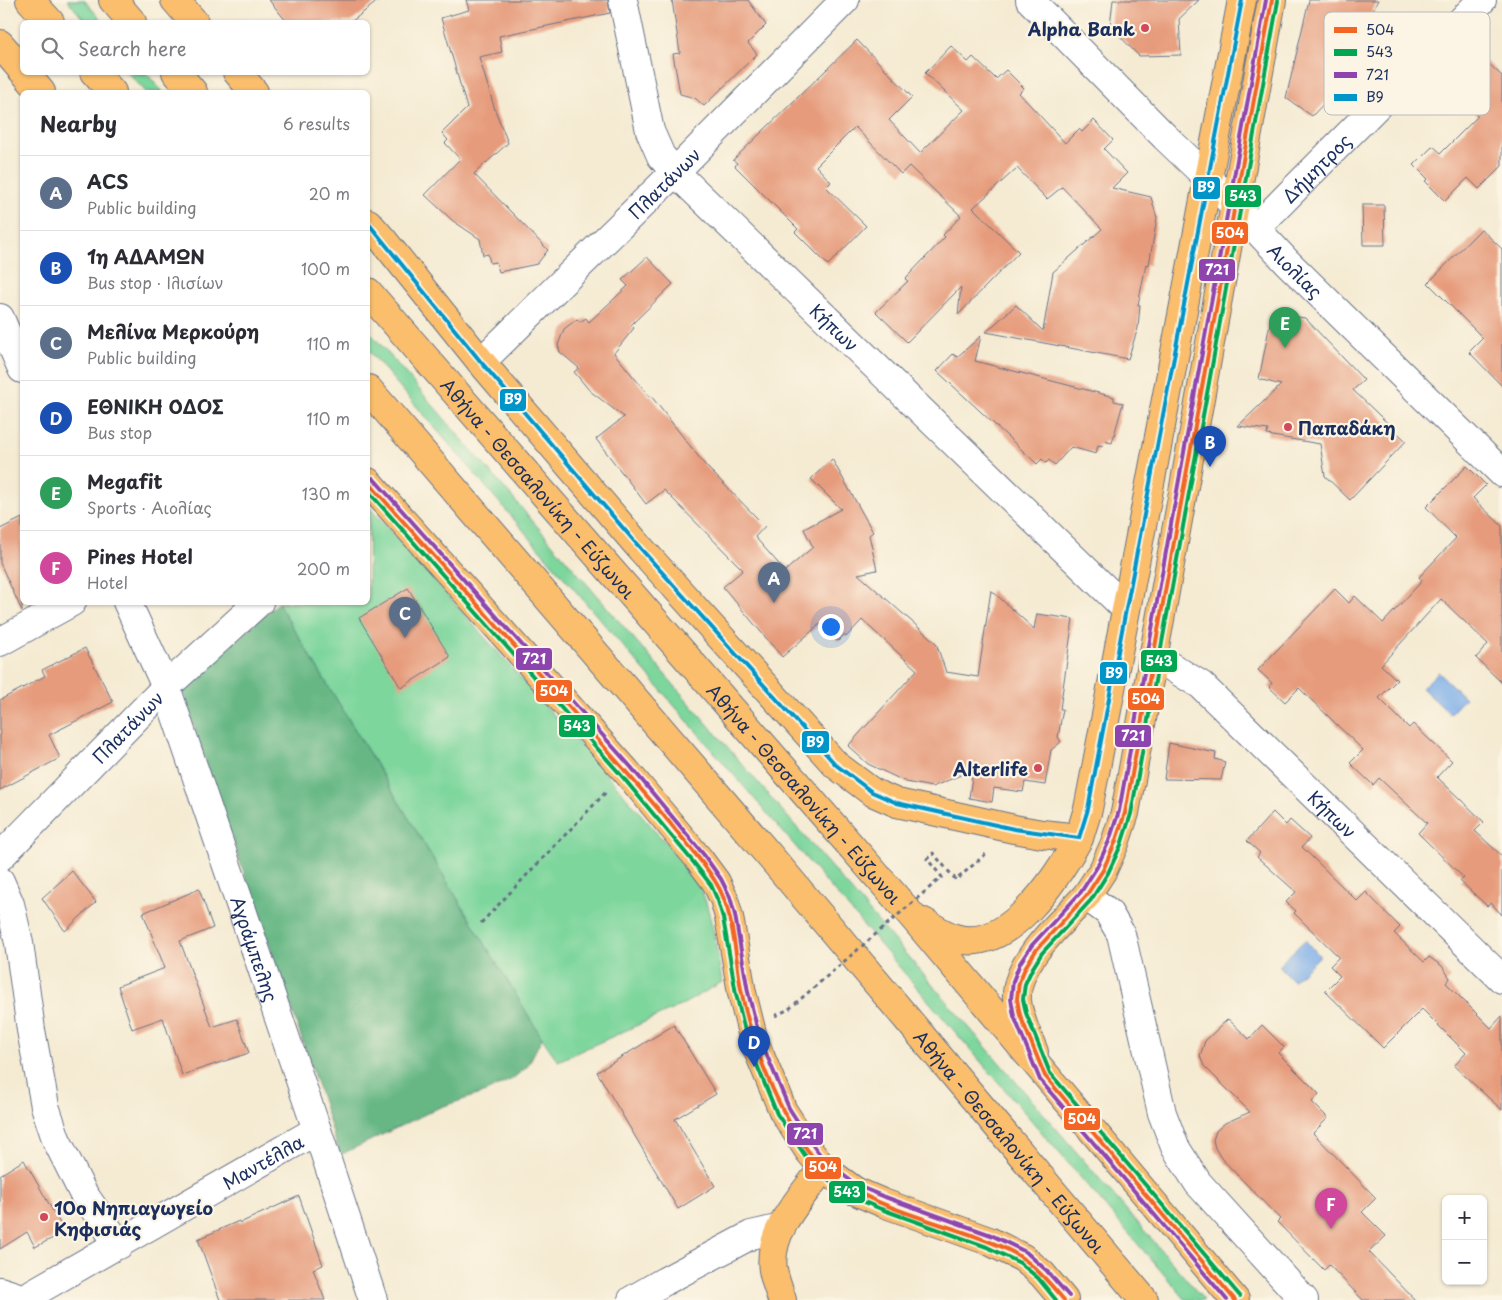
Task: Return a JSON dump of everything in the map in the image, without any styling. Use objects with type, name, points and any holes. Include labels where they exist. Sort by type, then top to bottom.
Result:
[{"type":"main road","points":[[30,0],[48,20]]},
{"type":"main road","points":[[113,0],[130,20]]},
{"type":"main road","points":[[175,0],[192,20]]},
{"type":"main road","points":[[912,916],[956,939],[975,940],[994,935],[1011,925],[1047,888],[1079,838],[1090,800],[1242,0]]},
{"type":"main road","points":[[1045,1076],[1020,1015],[1017,999],[1019,982],[1026,966],[1037,949],[1086,896],[1103,870],[1126,814],[1272,0]]},
{"type":"main road","points":[[0,44],[20,68]]},
{"type":"main road","points":[[26,75],[39,90]]},
{"type":"main road","points":[[97,75],[110,90]]},
{"type":"main road","points":[[179,75],[191,90]]},
{"type":"main road","points":[[240,75],[252,90]]},
{"type":"main road","points":[[370,225],[481,362],[641,549],[836,765],[872,792],[897,803],[1014,829],[1079,838]]},
{"type":"main road","name":"Αθήνα - Θεσσαλονίκη - Εύζωνοι","points":[[370,294],[912,916],[1234,1300]]},
{"type":"main road","name":"Αθήνα - Θεσσαλονίκη - Εύζωνοι","points":[[370,391],[767,853],[1144,1300]]},
{"type":"main road","points":[[370,489],[626,771],[716,882],[724,899],[729,917],[742,993],[754,1041],[783,1111],[809,1151],[823,1168],[855,1191],[989,1241],[1023,1258],[1042,1274],[1064,1300]]},
{"type":"main road","points":[[782,1300],[774,1277],[772,1255],[776,1236],[823,1168]]},
{"type":"street","name":"Κήπων","points":[[623,0],[650,131],[661,156],[674,172],[1125,608]]},
{"type":"street","name":"Πλατάνων","points":[[481,362],[845,0]]},
{"type":"street","name":"Αιολίας","points":[[1030,0],[1165,138],[1208,178],[1288,263],[1502,473]]},
{"type":"street","name":"Δήμητρος","points":[[1470,12],[1482,0]]},
{"type":"street","name":"Δήμητρος","points":[[1256,228],[1368,115]]},
{"type":"street","points":[[0,318],[20,364]]},
{"type":"street","points":[[0,642],[67,605]]},
{"type":"street","name":"Αγράμπελης","points":[[128,605],[166,687],[373,1300]]},
{"type":"street","name":"Πλατάνων","points":[[0,856],[166,687],[256,605]]},
{"type":"street","name":"Κήπων","points":[[1155,657],[1201,685],[1502,979]]},
{"type":"street","points":[[0,881],[10,904],[19,943],[31,1030],[46,1106],[56,1139],[82,1193],[119,1245]]},
{"type":"street","points":[[1086,896],[1108,912],[1121,934],[1162,1113],[1175,1147],[1198,1183],[1304,1300]]},
{"type":"street","name":"Μαντέλλα","points":[[27,1299],[33,1293],[317,1130]]},
{"type":"street","points":[[632,1300],[751,1235],[781,1228]]},
{"type":"street","points":[[0,1291],[27,1299]]},
{"type":"path","points":[[481,923],[626,771]]},
{"type":"path","points":[[789,1009],[942,877],[927,859],[933,853],[956,880],[1014,829]]},
{"type":"green space","points":[[67,0],[84,0],[101,20],[84,20]]},
{"type":"green space","points":[[130,75],[148,75],[161,90],[144,90]]},
{"type":"green space","points":[[370,332],[1204,1300],[1186,1300],[370,352]]},
{"type":"green space","points":[[370,508],[614,783],[697,879],[702,891],[710,916],[722,982],[680,1006],[558,1061],[542,1038],[279,605],[370,605]]},
{"type":"green space","points":[[276,605],[279,605],[542,1038],[527,1067],[512,1079],[486,1092],[438,1108],[340,1155],[302,1038],[220,805],[182,688]]},
{"type":"water","points":[[1438,672],[1465,698],[1450,714],[1422,688]]},
{"type":"water","points":[[1305,940],[1320,956],[1293,981],[1279,965]]},
{"type":"building","points":[[269,0],[379,0],[354,20],[285,20]]},
{"type":"building","points":[[466,0],[608,0],[610,13],[499,36],[502,52],[479,57],[495,110],[508,143],[474,174],[548,250],[537,264],[499,272],[496,262],[490,263],[488,254],[483,255],[480,239],[453,221],[425,195],[460,159],[445,143],[448,140],[442,133],[467,108],[441,18],[469,10]]},
{"type":"building","points":[[672,0],[748,0],[766,25],[748,43],[757,54],[704,106],[695,98],[680,94],[673,54],[680,53]]},
{"type":"building","name":"Alpha Bank","points":[[1113,0],[1199,0],[1179,19],[1181,55],[1139,56],[1110,26]]},
{"type":"building","points":[[1309,0],[1378,0],[1372,12],[1324,12],[1324,103],[1312,116],[1286,98]]},
{"type":"building","points":[[857,40],[912,97],[889,120],[920,153],[964,110],[925,73],[951,46],[968,62],[973,57],[996,79],[1006,70],[1024,88],[1019,93],[1065,143],[1079,129],[1082,132],[1094,120],[1113,140],[1104,149],[1127,173],[1112,188],[1151,197],[1157,218],[1149,265],[1146,264],[1138,305],[1140,305],[1138,328],[1128,359],[986,332],[1016,305],[1043,331],[1053,272],[1102,229],[1062,187],[1047,199],[1017,168],[973,208],[1019,252],[958,315],[961,287],[907,342],[876,312],[908,281],[905,279],[945,237],[943,235],[961,216],[909,166],[901,174],[855,127],[816,166],[831,182],[826,187],[866,226],[828,265],[795,232],[798,229],[735,166],[737,163],[733,160]]},
{"type":"building","points":[[1490,65],[1502,76],[1502,166],[1479,189],[1468,178],[1445,201],[1425,181],[1428,179],[1414,165],[1433,146],[1441,153],[1478,116],[1490,115]]},
{"type":"building","points":[[1362,205],[1384,205],[1385,245],[1363,245]]},
{"type":"building","points":[[1481,229],[1502,249],[1502,386],[1469,352],[1483,338],[1428,283]]},
{"type":"building","points":[[647,257],[673,284],[631,325],[634,328],[614,353],[651,396],[705,465],[765,526],[755,537],[785,571],[813,547],[804,529],[841,509],[811,479],[832,459],[873,532],[869,535],[877,570],[858,574],[936,643],[946,672],[978,677],[991,590],[1034,629],[1037,614],[1073,619],[1060,709],[1063,709],[1058,737],[1061,742],[1051,750],[1045,785],[1025,782],[1023,792],[994,788],[992,802],[969,798],[973,770],[932,787],[906,782],[868,764],[848,746],[917,670],[862,620],[846,637],[844,635],[838,641],[820,624],[782,657],[723,587],[743,570],[664,490],[646,504],[596,439],[624,417],[590,391],[574,372],[579,368],[560,352],[558,345],[564,329],[577,319],[580,322],[586,318],[589,322],[628,286],[622,280]]},
{"type":"building","points":[[1272,313],[1305,318],[1364,380],[1353,390],[1406,441],[1350,500],[1325,476],[1320,444],[1267,435],[1268,430],[1238,426],[1281,385],[1259,379]]},
{"type":"building","points":[[981,336],[975,361],[1114,397],[1114,401],[1123,403],[1112,443],[1104,441],[1103,446],[1098,445],[1096,454],[1071,447],[1055,465],[1049,460],[1046,463],[1042,459],[1037,464],[937,371],[953,354],[957,357]]},
{"type":"building","points":[[1467,466],[1486,485],[1473,498],[1502,526],[1502,683],[1476,658],[1488,644],[1441,599],[1381,665],[1397,680],[1379,698],[1409,728],[1413,724],[1452,761],[1437,777],[1484,822],[1475,831],[1502,856],[1502,915],[1491,903],[1487,906],[1460,881],[1464,878],[1418,833],[1427,823],[1379,778],[1373,785],[1350,763],[1363,750],[1299,688],[1285,702],[1269,687],[1272,683],[1258,670],[1335,589],[1349,603],[1355,596],[1383,623],[1422,581],[1419,577],[1456,538],[1426,507]]},
{"type":"building","points":[[20,519],[20,605],[22,605],[22,611],[0,563],[0,529]]},
{"type":"building","points":[[408,588],[450,657],[401,688],[359,618]]},
{"type":"building","points":[[85,648],[113,702],[49,735],[60,758],[0,790],[0,700],[45,676],[42,670]]},
{"type":"building","points":[[1169,743],[1216,753],[1215,759],[1225,762],[1221,780],[1164,779]]},
{"type":"building","points":[[1273,812],[1286,825],[1290,820],[1310,838],[1302,847],[1357,901],[1366,892],[1400,927],[1394,933],[1424,962],[1429,957],[1442,966],[1450,978],[1446,983],[1491,1028],[1502,1016],[1502,1110],[1454,1066],[1466,1053],[1422,1009],[1383,1048],[1325,991],[1340,976],[1330,966],[1339,957],[1294,913],[1296,911],[1286,902],[1296,892],[1257,857],[1260,853],[1247,841]]},
{"type":"building","points":[[72,871],[96,902],[65,931],[42,898]]},
{"type":"building","points":[[199,889],[213,928],[180,941],[212,1027],[237,1019],[249,1053],[182,1075],[163,1018],[132,1029],[118,986],[165,968],[143,913]]},
{"type":"building","points":[[1228,1019],[1249,1039],[1262,1025],[1284,1047],[1278,1053],[1319,1094],[1312,1102],[1328,1118],[1313,1133],[1376,1198],[1362,1212],[1386,1236],[1369,1252],[1415,1300],[1363,1300],[1329,1265],[1324,1270],[1277,1222],[1280,1219],[1221,1158],[1213,1140],[1216,1131],[1225,1123],[1250,1112],[1204,1066],[1200,1056],[1205,1041]]},
{"type":"building","points":[[674,1025],[716,1094],[675,1119],[715,1186],[678,1209],[597,1072]]},
{"type":"building","points":[[24,1160],[65,1232],[35,1247],[27,1232],[0,1249],[0,1175]]},
{"type":"building","points":[[299,1196],[323,1265],[313,1269],[325,1300],[220,1300],[198,1239],[239,1221],[240,1223]]},
{"type":"transit line","name":"Β9","points":[[370,225],[481,362],[641,549],[836,765],[872,792],[897,803],[1014,829],[1079,838],[1088,809],[1242,0]]},
{"type":"transit line","name":"721","points":[[1227,1300],[1040,1080],[1014,1016],[1011,999],[1013,981],[1020,963],[1032,945],[1081,892],[1097,867],[1109,841],[1119,811],[1266,0]]},
{"type":"transit line","name":"504","points":[[1235,1300],[1045,1076],[1020,1015],[1017,999],[1019,982],[1026,966],[1037,949],[1086,896],[1103,870],[1125,813],[1272,0]]},
{"type":"transit line","name":"543","points":[[1240,1296],[1050,1073],[1026,1013],[1023,999],[1025,984],[1042,953],[1091,900],[1108,873],[1121,845],[1131,814],[1278,1]]},
{"type":"transit line","name":"721","points":[[373,478],[631,767],[704,855],[721,879],[730,897],[735,915],[748,992],[760,1039],[789,1108],[814,1147],[827,1163],[858,1186],[991,1235],[1026,1252],[1046,1270],[1069,1296]]},
{"type":"transit line","name":"504","points":[[370,484],[617,762],[710,873],[721,893],[730,919],[741,989],[760,1059],[781,1107],[807,1150],[822,1167],[853,1190],[891,1207],[984,1239],[1012,1252],[1036,1269],[1064,1300]]},
{"type":"transit line","name":"543","points":[[370,493],[621,775],[711,885],[723,918],[736,994],[748,1043],[777,1114],[818,1172],[853,1197],[987,1247],[1020,1263],[1038,1278],[1056,1300]]},
{"type":"place","name":"Alpha Bank","points":[[1145,28]]},
{"type":"place","name":"Megafit","points":[[1285,348]]},
{"type":"place","name":"Παπαδάκη","points":[[1288,427]]},
{"type":"place","name":"1η ΑΔΑΜΩΝ","points":[[1210,467]]},
{"type":"place","name":"ACS","points":[[774,603]]},
{"type":"place","name":"Μελίνα Μερκούρη","points":[[405,638]]},
{"type":"place","name":"Alterlife","points":[[1038,768]]},
{"type":"place","name":"ΕΘΝΙΚΗ ΟΔΟΣ","points":[[754,1067]]},
{"type":"place","name":"10ο Νηπιαγωγείο Κηφισιάς","points":[[44,1217]]},
{"type":"place","name":"Pines Hotel","points":[[1331,1229]]}]
